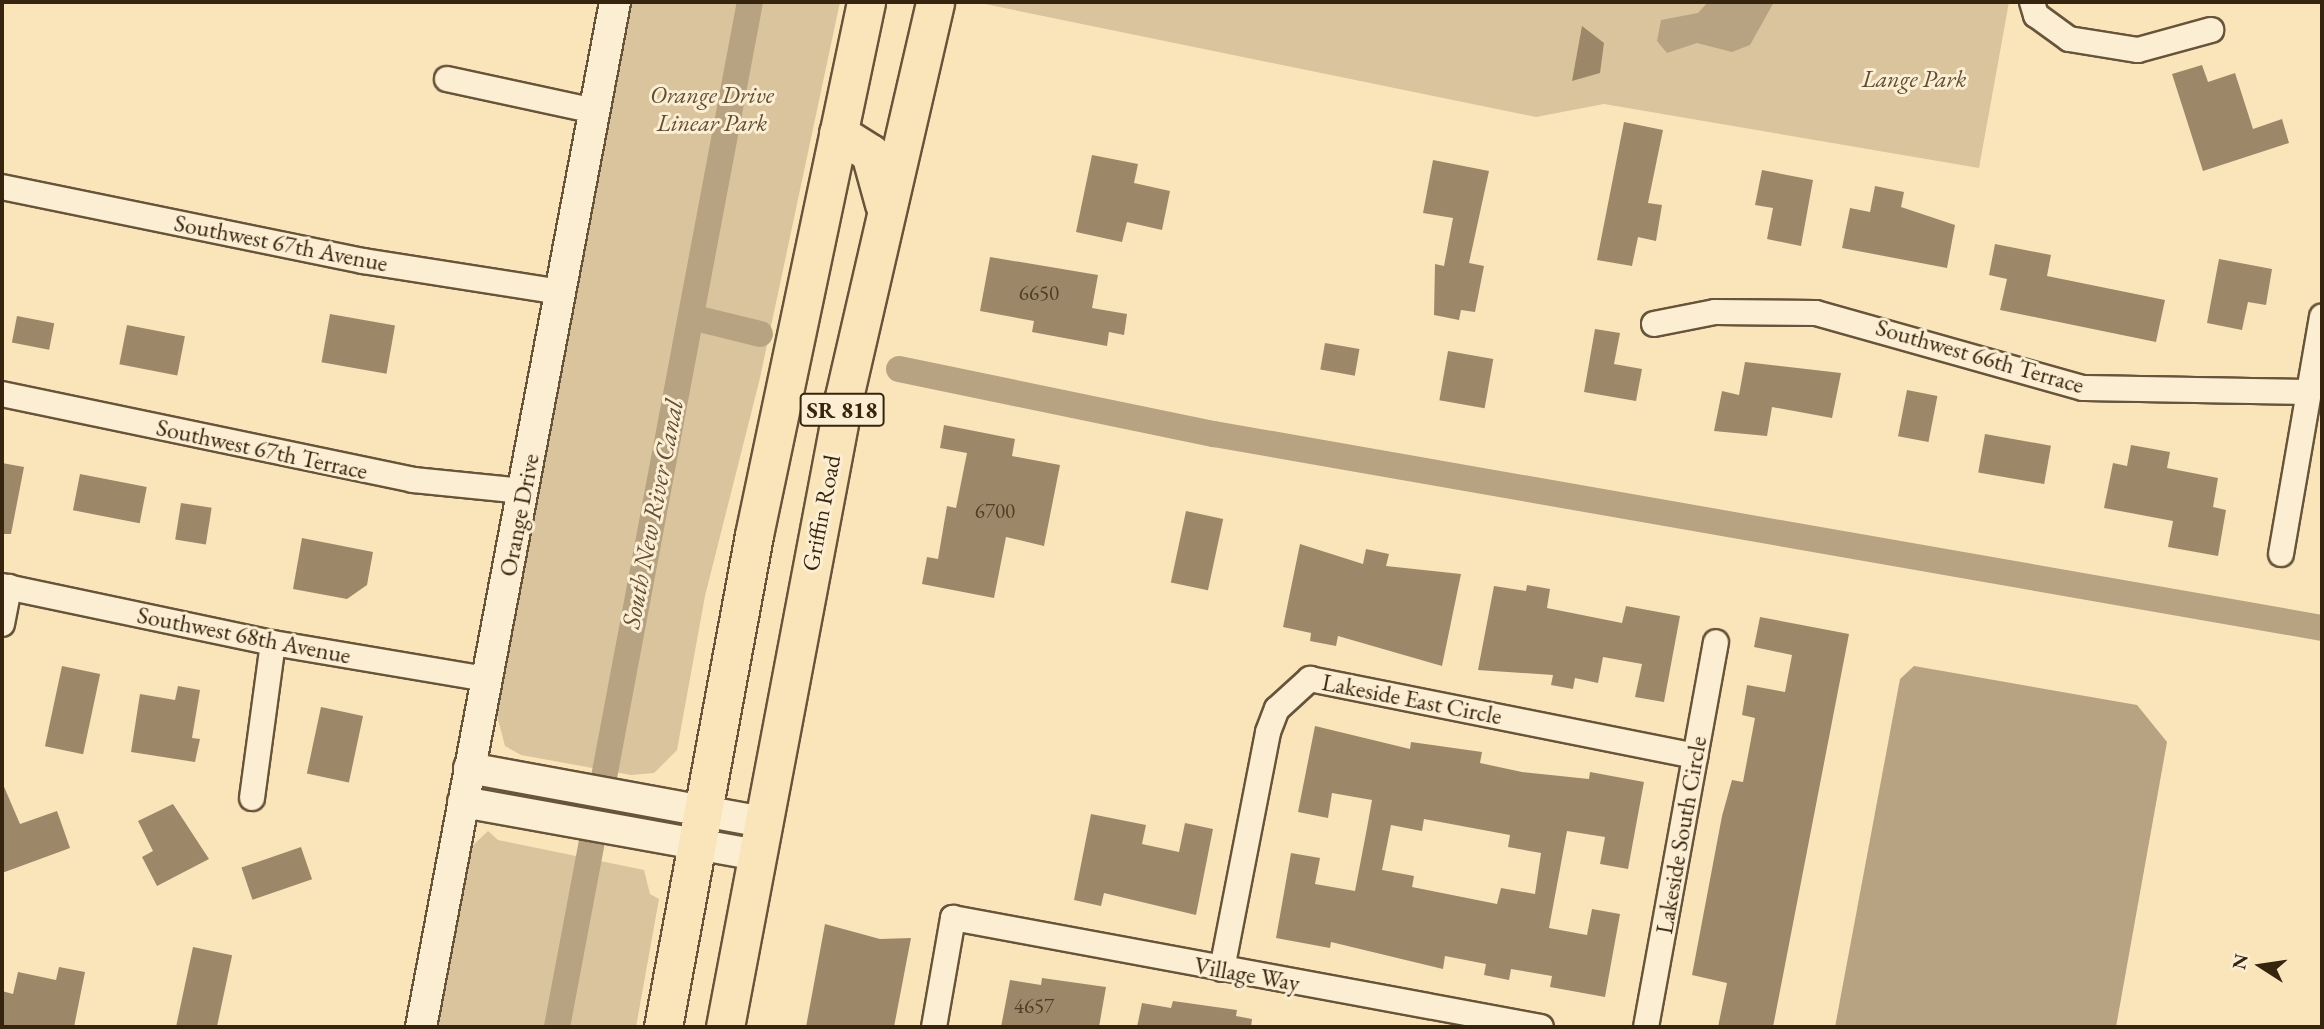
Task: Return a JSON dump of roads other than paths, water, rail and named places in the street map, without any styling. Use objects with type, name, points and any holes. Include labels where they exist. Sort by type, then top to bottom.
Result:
[{"type":"main road","name":"SR 818","points":[[663,1027],[700,828],[866,2]]},
{"type":"main road","name":"Griffin Road","points":[[725,1027],[886,212],[935,2]]},
{"type":"main road","points":[[838,133],[870,153],[886,212]]},
{"type":"street","name":"Orange Drive","points":[[421,1027],[615,2]]},
{"type":"street","points":[[2032,2],[2036,15],[2069,40],[2138,50],[2211,30]]},
{"type":"street","points":[[447,79],[595,111]]},
{"type":"street","name":"Southwest 67th Avenue","points":[[2,187],[363,261],[561,292]]},
{"type":"street","name":"Southwest 66th Terrace","points":[[1654,324],[1715,312],[1816,313],[2083,387],[2309,392]]},
{"type":"street","points":[[2281,554],[2322,317]]},
{"type":"street","name":"Southwest 67th Terrace","points":[[2,394],[413,480],[523,491]]},
{"type":"street","points":[[2,624],[5,587]]},
{"type":"street","name":"Southwest 68th Avenue","points":[[5,587],[273,643],[486,679]]},
{"type":"street","name":"Lakeside South Circle","points":[[1646,1027],[1716,642]]},
{"type":"street","points":[[252,799],[273,643]]},
{"type":"street","name":"Lakeside East Circle","points":[[1222,970],[1268,732],[1277,709],[1310,679],[1695,756]]},
{"type":"street","points":[[470,768],[659,803],[700,828]]},
{"type":"street","points":[[463,802],[652,836],[700,828],[760,839]]},
{"type":"street","name":"Village Way","points":[[934,1027],[953,918],[1541,1027]]},
{"type":"waterway","name":"South New River Canal","points":[[557,1027],[750,2]]},
{"type":"waterway","points":[[691,317],[760,334]]},
{"type":"waterway","points":[[899,369],[1214,434],[2322,628]]},
{"type":"park label","name":"Lange Park","points":[[1914,79]]},
{"type":"park label","name":"Orange Drive Linear Park","points":[[712,109]]}]
